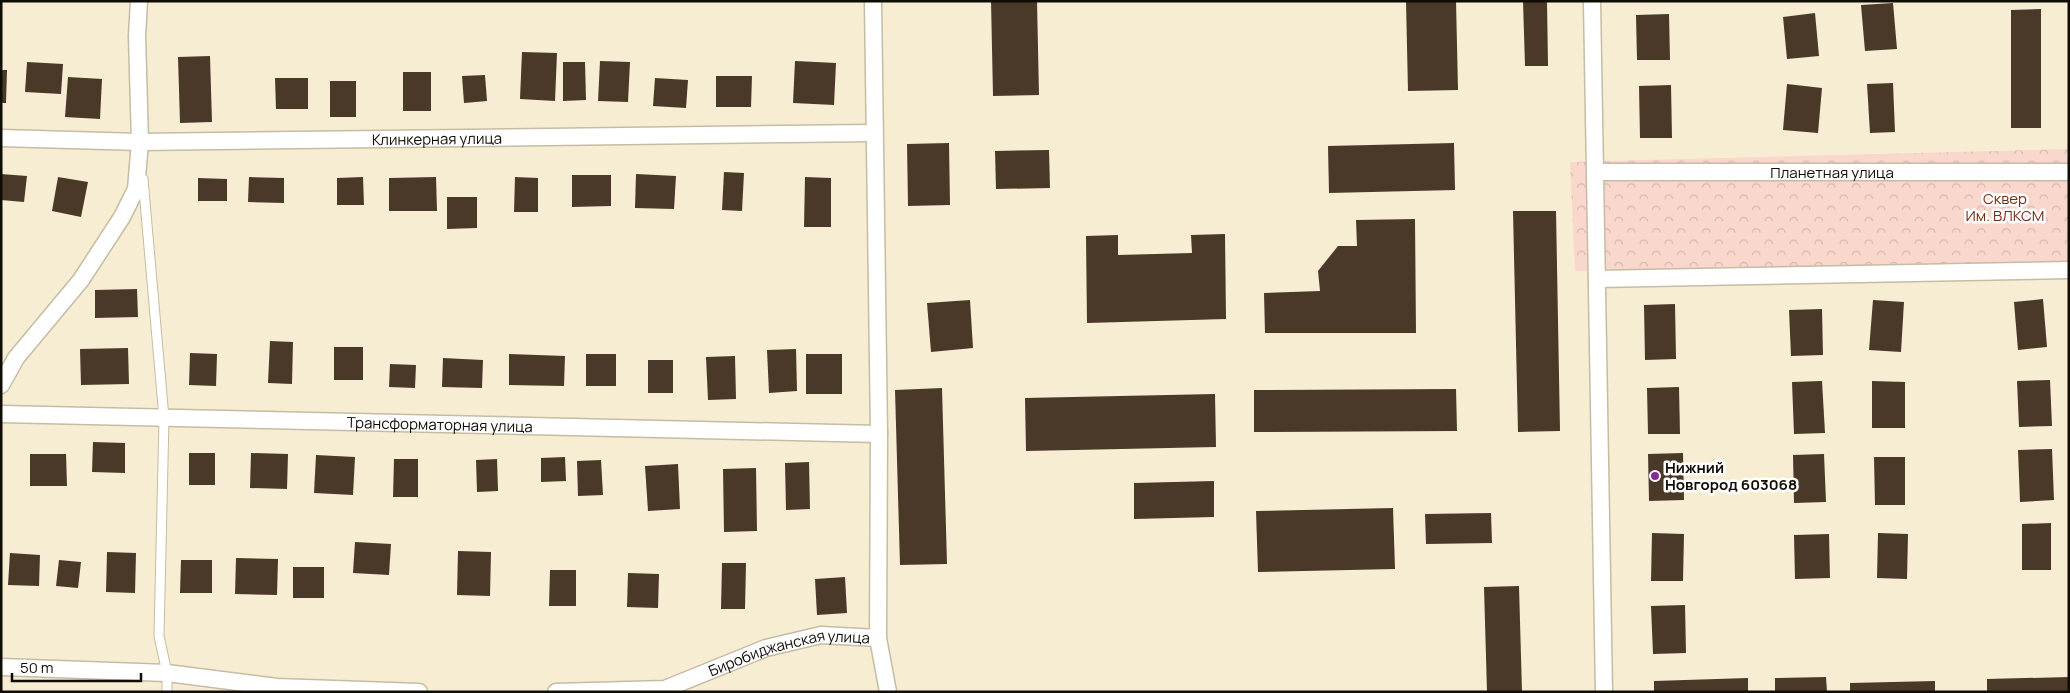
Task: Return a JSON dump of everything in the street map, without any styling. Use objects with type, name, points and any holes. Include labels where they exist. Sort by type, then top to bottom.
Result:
[{"type":"street","points":[[1,385],[16,358],[82,280],[122,217],[136,189],[140,142],[137,36],[139,1]]},
{"type":"street","points":[[873,1],[879,434],[878,638],[888,692]]},
{"type":"street","points":[[1592,1],[1604,692]]},
{"type":"street","name":"Клинкерная улица","points":[[1,138],[140,142],[874,132]]},
{"type":"street","name":"Планетная улица","points":[[1596,172],[2069,172]]},
{"type":"street","points":[[1597,279],[2069,270]]},
{"type":"street","name":"Трансформаторная улица","points":[[1,414],[879,434]]},
{"type":"street","name":"Биробиджанская улица","points":[[556,692],[664,689],[716,671],[766,648],[821,635],[878,638]]},
{"type":"street","points":[[1,667],[167,673],[277,686],[419,692]]},
{"type":"lane","points":[[140,142],[164,418],[159,636],[167,673],[167,692]]},
{"type":"green space","name":"Сквер Им. ВЛКСМ","points":[[2069,149],[2069,262],[1575,271],[1570,162]]},
{"type":"building","points":[[991,1],[1037,1],[1039,95],[993,96]]},
{"type":"building","points":[[1406,1],[1456,1],[1458,90],[1408,91]]},
{"type":"building","points":[[1523,1],[1547,1],[1548,66],[1525,66]]},
{"type":"building","points":[[1893,3],[1897,49],[1865,51],[1861,5]]},
{"type":"building","points":[[2041,9],[2041,128],[2011,128],[2011,10]]},
{"type":"building","points":[[1815,13],[1819,56],[1787,59],[1783,17]]},
{"type":"building","points":[[1669,14],[1670,60],[1637,60],[1636,15]]},
{"type":"building","points":[[522,52],[557,53],[555,101],[520,99]]},
{"type":"building","points":[[210,56],[212,122],[180,123],[178,57]]},
{"type":"building","points":[[600,61],[630,62],[628,102],[598,101]]},
{"type":"building","points":[[795,61],[836,63],[834,105],[793,103]]},
{"type":"building","points":[[27,62],[63,64],[61,94],[25,92]]},
{"type":"building","points":[[563,62],[585,62],[586,100],[563,101]]},
{"type":"building","points":[[1,70],[7,70],[6,103],[1,103]]},
{"type":"building","points":[[403,72],[431,72],[431,111],[403,111]]},
{"type":"building","points":[[485,75],[487,101],[464,103],[462,76]]},
{"type":"building","points":[[716,76],[752,76],[751,107],[716,107]]},
{"type":"building","points":[[68,77],[102,79],[100,119],[65,117]]},
{"type":"building","points":[[275,78],[308,78],[308,109],[276,109]]},
{"type":"building","points":[[655,78],[688,80],[686,108],[653,106]]},
{"type":"building","points":[[330,81],[356,81],[356,117],[330,117]]},
{"type":"building","points":[[1893,83],[1895,132],[1870,133],[1867,84]]},
{"type":"building","points":[[1787,84],[1822,88],[1818,133],[1783,130]]},
{"type":"building","points":[[1671,85],[1672,138],[1640,138],[1639,86]]},
{"type":"building","points":[[949,143],[950,205],[908,206],[907,144]]},
{"type":"building","points":[[1454,143],[1455,190],[1329,193],[1328,146]]},
{"type":"building","points":[[1049,150],[1050,188],[996,189],[995,151]]},
{"type":"building","points":[[724,172],[744,173],[742,211],[722,210]]},
{"type":"building","points":[[1,174],[27,176],[24,202],[1,200]]},
{"type":"building","points":[[636,174],[676,176],[674,209],[635,208]]},
{"type":"building","points":[[572,175],[611,175],[611,206],[572,207]]},
{"type":"building","points":[[58,177],[88,182],[81,217],[52,211]]},
{"type":"building","points":[[249,177],[284,178],[284,203],[248,202]]},
{"type":"building","points":[[363,177],[364,205],[337,205],[337,178]]},
{"type":"building","points":[[436,177],[437,211],[389,211],[389,178]]},
{"type":"building","points":[[515,177],[538,178],[538,212],[514,212]]},
{"type":"building","points":[[805,177],[831,178],[831,227],[804,227]]},
{"type":"building","points":[[198,178],[227,179],[227,201],[198,201]]},
{"type":"building","points":[[447,197],[477,197],[477,228],[447,229]]},
{"type":"building","points":[[1513,211],[1556,211],[1560,431],[1518,432]]},
{"type":"building","points":[[1415,219],[1416,333],[1265,333],[1264,293],[1320,291],[1318,271],[1338,246],[1357,246],[1356,220]]},
{"type":"building","points":[[1225,234],[1226,319],[1087,323],[1086,236],[1118,235],[1118,255],[1192,253],[1191,235]]},
{"type":"building","points":[[137,289],[138,317],[95,318],[95,290]]},
{"type":"building","points":[[2043,299],[2047,347],[2018,350],[2014,302]]},
{"type":"building","points":[[970,300],[973,348],[931,352],[927,303]]},
{"type":"building","points":[[1873,300],[1904,302],[1901,352],[1869,350]]},
{"type":"building","points":[[1675,304],[1676,359],[1645,360],[1644,305]]},
{"type":"building","points":[[1822,309],[1823,355],[1791,356],[1789,310]]},
{"type":"building","points":[[270,341],[293,342],[292,384],[268,383]]},
{"type":"building","points":[[334,347],[363,347],[363,380],[334,380]]},
{"type":"building","points":[[128,348],[129,384],[81,385],[80,349]]},
{"type":"building","points":[[796,349],[797,391],[769,393],[767,350]]},
{"type":"building","points":[[190,353],[217,354],[216,386],[189,385]]},
{"type":"building","points":[[509,354],[565,356],[564,386],[509,385]]},
{"type":"building","points":[[586,354],[616,354],[616,386],[586,386]]},
{"type":"building","points":[[806,354],[842,354],[842,394],[806,394]]},
{"type":"building","points":[[735,356],[736,399],[708,400],[706,357]]},
{"type":"building","points":[[443,358],[483,360],[482,388],[442,387]]},
{"type":"building","points":[[648,360],[673,360],[673,393],[648,393]]},
{"type":"building","points":[[390,364],[416,365],[415,388],[389,387]]},
{"type":"building","points":[[2050,380],[2052,426],[2019,427],[2017,381]]},
{"type":"building","points":[[1822,381],[1825,433],[1794,434],[1792,382]]},
{"type":"building","points":[[1872,381],[1905,382],[1905,428],[1872,428]]},
{"type":"building","points":[[1679,387],[1680,434],[1648,434],[1647,388]]},
{"type":"building","points":[[942,388],[947,564],[900,565],[895,390]]},
{"type":"building","points":[[1456,389],[1457,431],[1254,432],[1254,390]]},
{"type":"building","points":[[1215,394],[1216,447],[1026,451],[1025,398]]},
{"type":"building","points":[[93,442],[125,443],[125,473],[92,472]]},
{"type":"building","points":[[2052,449],[2054,500],[2020,502],[2018,450]]},
{"type":"building","points":[[189,453],[215,453],[215,485],[189,485]]},
{"type":"building","points":[[251,453],[288,454],[287,489],[250,488]]},
{"type":"building","points":[[1683,453],[1684,500],[1649,501],[1648,454]]},
{"type":"building","points":[[30,454],[66,454],[67,486],[30,486]]},
{"type":"building","points":[[1824,454],[1826,502],[1794,503],[1793,455]]},
{"type":"building","points":[[316,455],[355,457],[353,495],[314,493]]},
{"type":"building","points":[[565,457],[566,481],[541,482],[541,458]]},
{"type":"building","points":[[1874,457],[1905,457],[1905,505],[1875,505]]},
{"type":"building","points":[[394,459],[418,459],[418,497],[393,497]]},
{"type":"building","points":[[497,459],[498,491],[477,492],[476,460]]},
{"type":"building","points":[[601,460],[603,495],[578,496],[577,461]]},
{"type":"building","points":[[809,462],[810,509],[786,510],[785,463]]},
{"type":"building","points":[[678,464],[680,509],[648,511],[645,466]]},
{"type":"building","points":[[756,468],[757,531],[724,532],[723,469]]},
{"type":"building","points":[[1214,481],[1214,517],[1134,519],[1134,483]]},
{"type":"building","points":[[1393,508],[1395,569],[1258,572],[1256,511]]},
{"type":"building","points":[[1491,513],[1492,543],[1426,544],[1425,514]]},
{"type":"building","points":[[2051,523],[2051,570],[2022,570],[2022,524]]},
{"type":"building","points":[[1652,533],[1684,534],[1683,581],[1651,581]]},
{"type":"building","points":[[1878,533],[1908,534],[1907,579],[1877,578]]},
{"type":"building","points":[[1829,534],[1830,578],[1795,579],[1794,535]]},
{"type":"building","points":[[355,542],[391,544],[389,575],[353,573]]},
{"type":"building","points":[[458,551],[491,552],[490,596],[457,595]]},
{"type":"building","points":[[107,552],[136,553],[135,593],[106,592]]},
{"type":"building","points":[[10,553],[40,555],[39,586],[8,585]]},
{"type":"building","points":[[236,558],[278,559],[277,595],[235,594]]},
{"type":"building","points":[[59,560],[81,562],[78,588],[56,586]]},
{"type":"building","points":[[181,560],[212,560],[212,593],[180,593]]},
{"type":"building","points":[[722,563],[746,563],[745,609],[721,609]]},
{"type":"building","points":[[293,567],[324,567],[324,598],[293,598]]},
{"type":"building","points":[[550,570],[576,570],[576,606],[549,606]]},
{"type":"building","points":[[628,573],[659,574],[658,608],[627,607]]},
{"type":"building","points":[[845,577],[847,613],[817,615],[815,579]]},
{"type":"building","points":[[1519,586],[1522,692],[1487,692],[1484,587]]},
{"type":"building","points":[[1685,605],[1686,653],[1653,654],[1651,606]]},
{"type":"building","points":[[1826,677],[1827,692],[1775,692],[1775,678]]},
{"type":"building","points":[[2069,677],[2069,692],[1987,692],[1987,679]]},
{"type":"building","points":[[1748,678],[1748,692],[1654,692],[1654,681]]},
{"type":"building","points":[[1935,681],[1935,692],[1850,692],[1850,683]]},
{"type":"place","name":"Нижний Новгород 603068","points":[[1655,476]]}]
